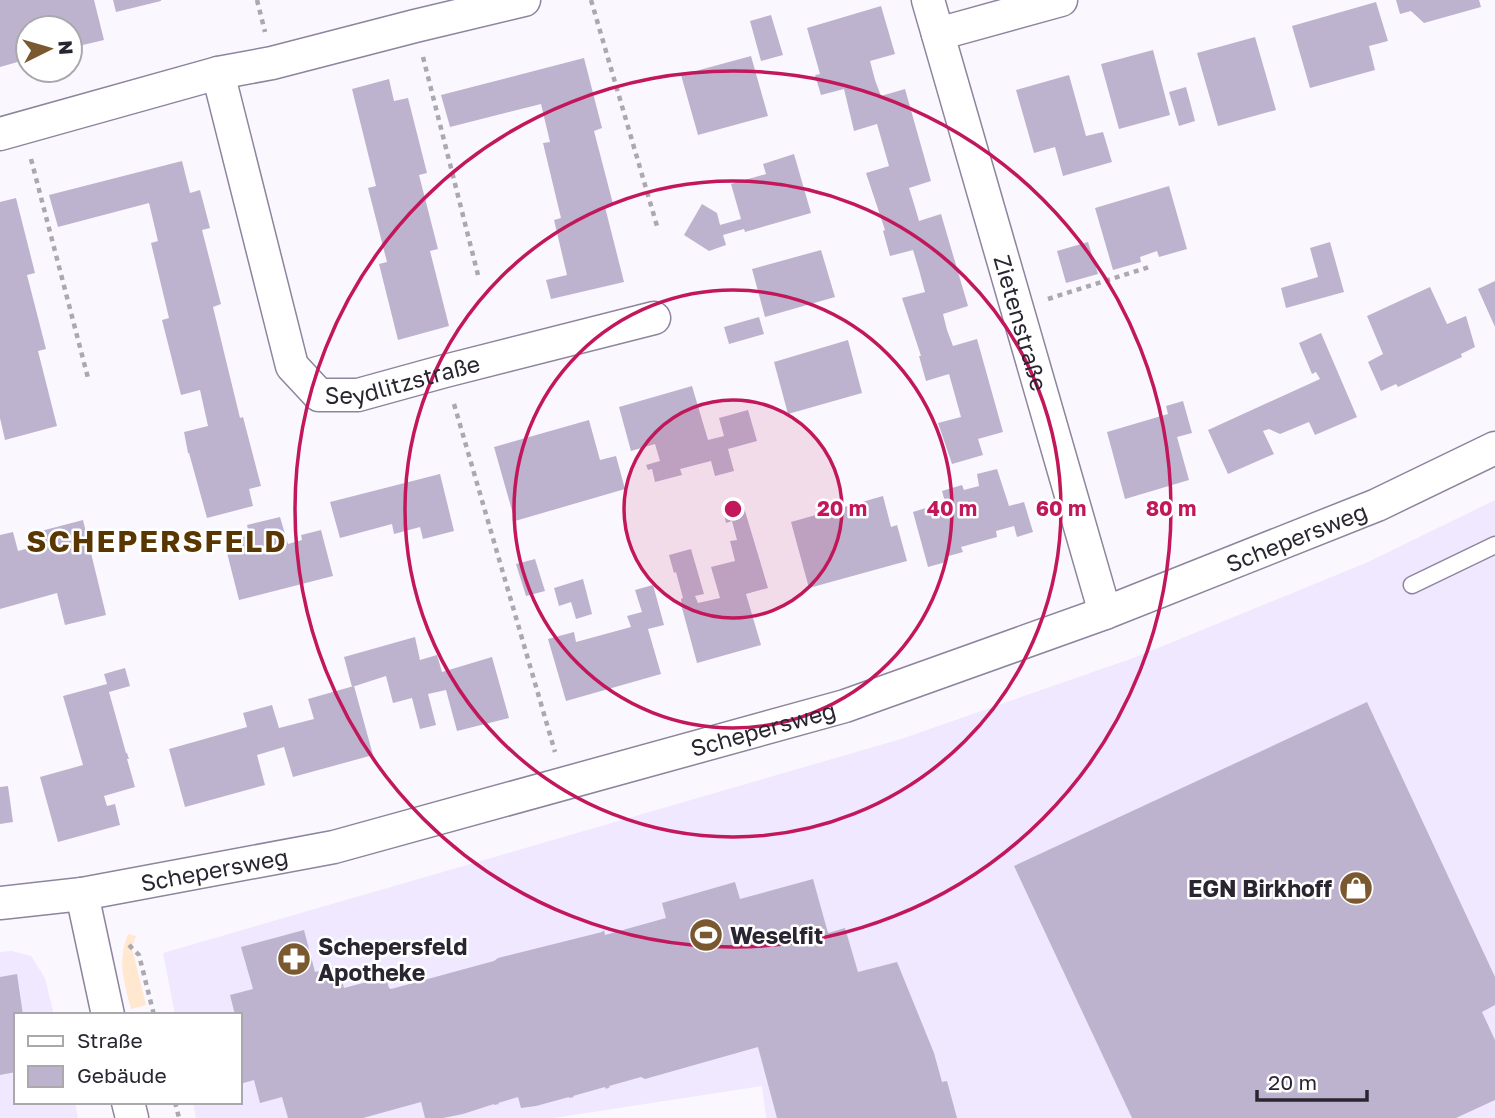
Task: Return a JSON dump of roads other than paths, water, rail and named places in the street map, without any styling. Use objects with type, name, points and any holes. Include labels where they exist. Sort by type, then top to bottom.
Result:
[{"type":"street","points":[[11,130],[218,74],[524,0]]},
{"type":"street","name":"Zietenstraße","points":[[928,0],[1105,613]]},
{"type":"street","points":[[938,34],[1061,0]]},
{"type":"street","name":"Seydlitzstraße","points":[[218,74],[292,366],[319,395],[358,395],[654,318]]},
{"type":"street","name":"Schepersweg","points":[[0,904],[82,894],[334,847],[845,706],[1105,613],[1377,505],[1495,448]]},
{"type":"street","points":[[82,894],[108,1013]]},
{"type":"lane","points":[[1412,585],[1495,545]]},
{"type":"place","name":"EGN Birkhoff","points":[[1356,888]]},
{"type":"place","name":"Weselfit","points":[[706,935]]},
{"type":"place","name":"Schepersfeld Apotheke","points":[[294,959]]},
{"type":"district","name":"SCHEPERSFELD","points":[[157,541]]}]
